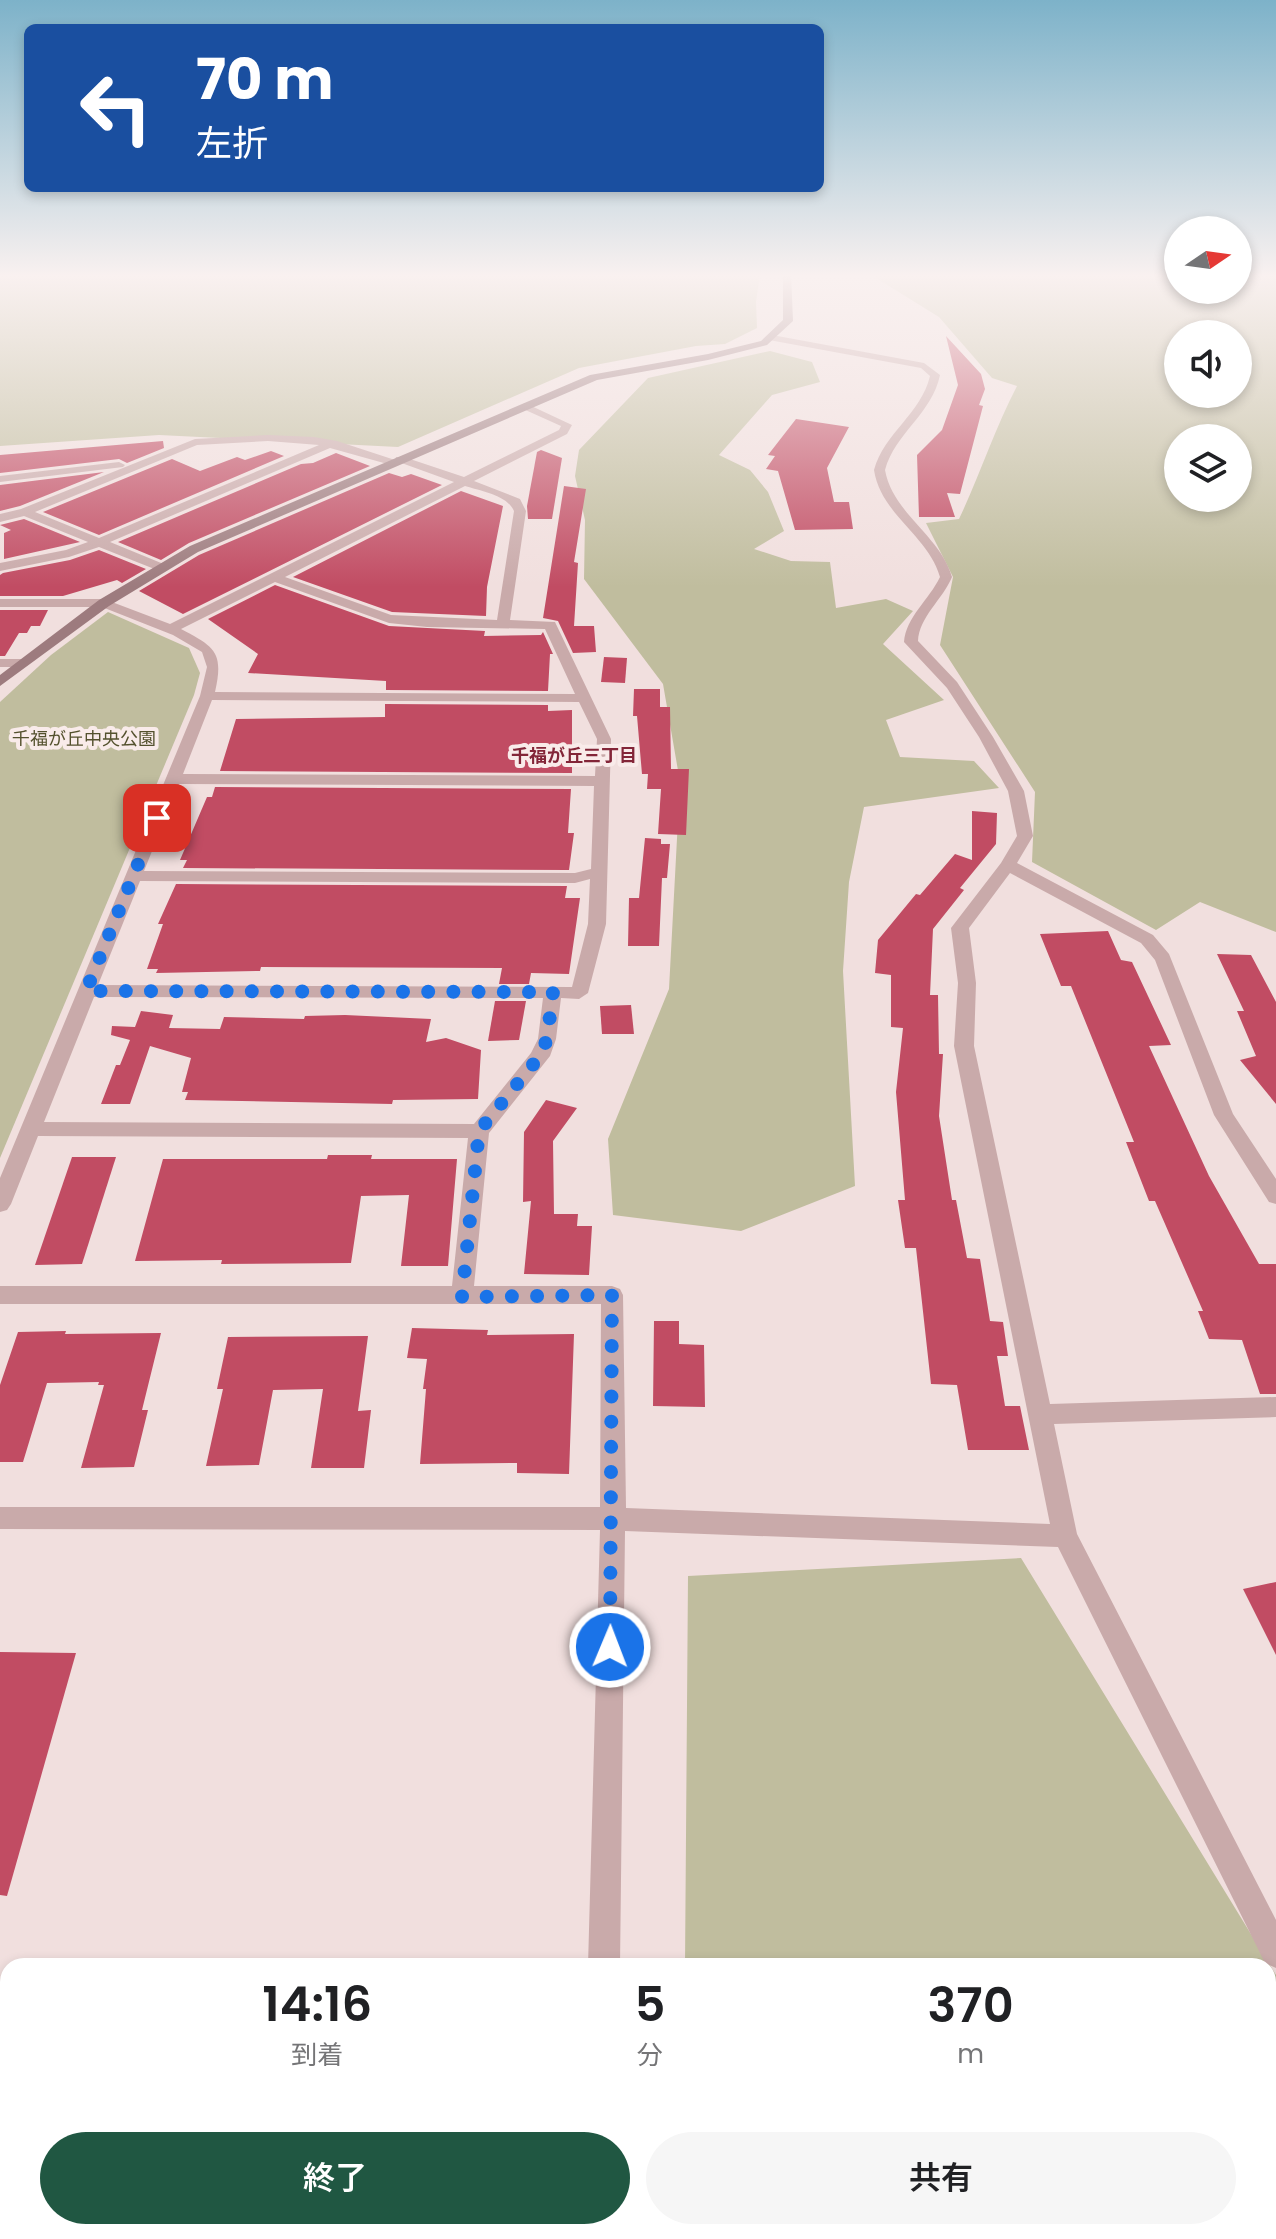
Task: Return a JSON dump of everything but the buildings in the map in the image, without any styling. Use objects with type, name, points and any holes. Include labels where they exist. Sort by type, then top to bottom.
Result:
[{"type":"street","points":[[0,682],[104,603],[194,549],[396,460],[595,377]]},
{"type":"street","points":[[935,377],[932,394],[884,457],[878,473],[884,490],[940,559],[946,577],[938,595],[912,627],[911,642],[952,685],[986,737],[1016,791],[1025,836],[1008,865],[960,928],[967,983],[964,1046],[1065,1536],[1276,1952]]},
{"type":"street","points":[[170,629],[466,482],[563,432],[567,425],[525,406]]},
{"type":"street","points":[[0,518],[25,512],[195,442],[295,438],[333,443],[466,482],[516,502],[520,511],[503,624]]},
{"type":"street","points":[[0,567],[69,553],[100,542],[333,443]]},
{"type":"street","points":[[0,479],[146,462]]},
{"type":"street","points":[[25,512],[162,568]]},
{"type":"street","points":[[86,991],[579,993],[597,924],[604,739],[550,625],[389,619],[274,577]]},
{"type":"street","points":[[0,603],[104,603],[170,629],[208,650],[214,667],[207,696],[0,1204]]},
{"type":"street","points":[[0,663],[22,663]]},
{"type":"street","points":[[207,696],[582,698]]},
{"type":"street","points":[[173,779],[602,781]]},
{"type":"street","points":[[1008,865],[1147,939],[1163,958],[1224,1115],[1276,1196]]},
{"type":"street","points":[[133,876],[575,878],[599,872]]},
{"type":"street","points":[[462,1297],[479,1131],[540,1056],[547,1039],[553,992]]},
{"type":"street","points":[[31,1129],[479,1131]]},
{"type":"street","points":[[0,1295],[612,1295],[613,1519],[604,1958]]},
{"type":"street","points":[[1042,1414],[1276,1407]]},
{"type":"street","points":[[0,1518],[613,1519],[1065,1536]]},
{"type":"green space","points":[[0,377],[557,377],[398,447],[159,435],[0,446]]},
{"type":"green space","points":[[818,377],[820,382],[772,395],[719,455],[750,470],[768,492],[784,531],[754,549],[791,561],[830,562],[836,608],[886,599],[913,611],[883,644],[944,700],[886,720],[900,757],[974,761],[999,788],[864,807],[849,882],[843,971],[855,1186],[741,1231],[613,1215],[608,1139],[669,989],[680,782],[663,684],[584,579],[585,520],[575,476],[579,450],[648,378]]},
{"type":"green space","points":[[992,377],[1164,377],[1164,408],[1252,408],[1252,377],[1276,377],[1276,932],[1200,902],[1156,930],[1032,862],[1035,792],[940,645],[953,577],[926,523],[959,519],[1017,386]]},
{"type":"green space","name":"千福が丘中央公園","points":[[108,612],[189,648],[200,673],[194,695],[0,1158],[0,702],[51,655]]},
{"type":"green space","points":[[1021,1558],[1266,1958],[685,1958],[688,1576]]},
{"type":"district","name":"千福が丘三丁目","points":[[574,756]]},
{"type":"route","points":[[157,818],[86,991],[553,992],[547,1039],[540,1056],[479,1131],[462,1297],[612,1295],[610,1647]]}]
